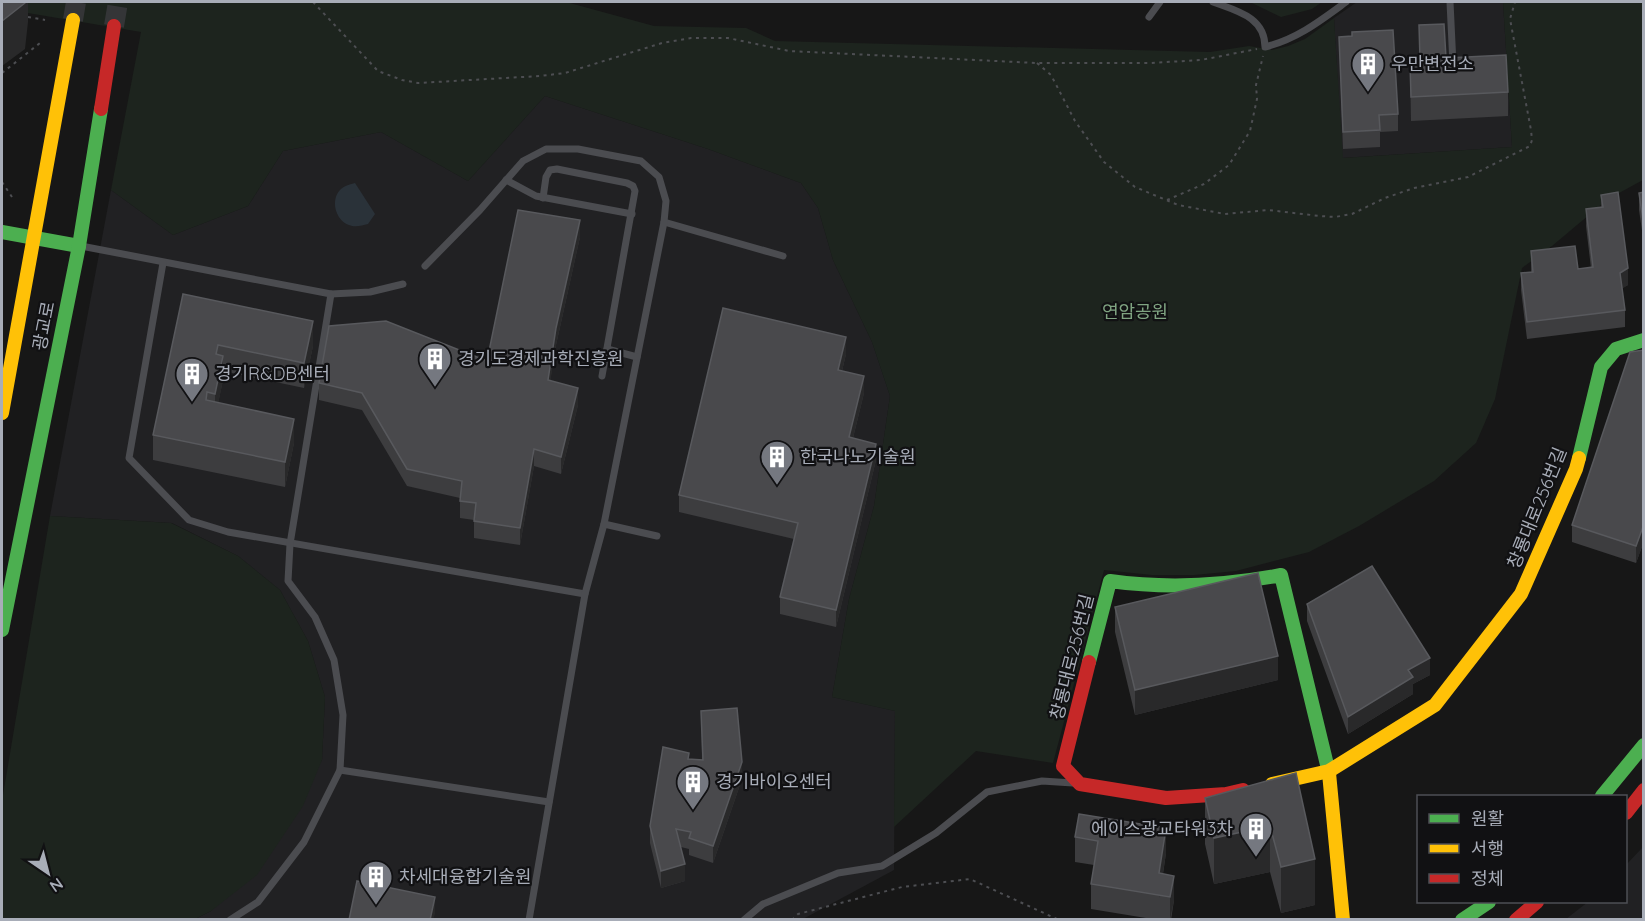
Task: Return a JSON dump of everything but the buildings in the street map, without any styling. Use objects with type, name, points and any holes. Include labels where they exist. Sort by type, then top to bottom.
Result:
[{"type":"street","name":"광교로","points":[[2,414],[73,20]]},
{"type":"street","name":"광교로","points":[[2,630],[79,246],[114,26]]},
{"type":"street","points":[[2,232],[79,246]]},
{"type":"street","name":"창룡대로256번길","points":[[1329,771],[1281,575],[1245,583],[1184,589],[1145,587],[1110,581],[1063,766],[1080,784],[1166,798],[1226,794],[1329,771],[1436,705],[1521,594],[1576,469],[1601,367],[1616,349],[1644,340]]},
{"type":"street","points":[[1603,795],[1644,745]]},
{"type":"street","points":[[1329,771],[1343,920]]},
{"type":"street","points":[[1627,812],[1644,790]]},
{"type":"street","points":[[1462,920],[1488,903]]},
{"type":"street","points":[[1516,920],[1536,903]]},
{"type":"lane","points":[[1149,17],[1160,2]]},
{"type":"lane","points":[[1213,2],[1240,12],[1258,24],[1265,34],[1265,47],[1304,33],[1346,2]]},
{"type":"lane","points":[[1450,2],[1453,68]]},
{"type":"lane","points":[[425,266],[480,210],[523,161],[546,149],[578,149],[641,161],[659,177],[666,201],[664,222],[604,524],[585,594],[529,920]]},
{"type":"lane","points":[[543,198],[546,177],[550,170],[557,168],[633,186],[632,214],[602,376]]},
{"type":"lane","points":[[506,180],[543,198],[632,214]]},
{"type":"lane","points":[[664,222],[783,256]]},
{"type":"lane","points":[[79,246],[331,294],[370,292],[403,284]]},
{"type":"lane","points":[[163,263],[129,458],[189,520],[228,532],[290,544],[585,594]]},
{"type":"lane","points":[[230,920],[258,902],[304,842],[340,770],[343,715],[334,660],[315,616],[288,580],[290,544],[331,294]]},
{"type":"lane","points":[[607,349],[638,357]]},
{"type":"lane","points":[[604,524],[657,536]]},
{"type":"lane","points":[[340,770],[549,802]]},
{"type":"lane","points":[[744,920],[763,904],[838,873],[882,866],[936,833],[987,792],[1042,780],[1080,784]]},
{"type":"path","points":[[313,2],[378,71],[418,83],[565,73],[690,38],[728,38],[789,51],[1036,63],[1150,63],[1201,60],[1265,47],[1256,85],[1257,99],[1250,131],[1229,165],[1204,184],[1167,200]]},
{"type":"path","points":[[1036,63],[1051,75],[1075,121],[1104,162],[1135,187],[1178,205],[1225,214],[1268,210],[1335,217],[1352,214],[1385,198],[1414,188],[1468,177],[1530,146],[1532,140],[1510,19],[1515,2]]},
{"type":"path","points":[[26,17],[45,20]]},
{"type":"path","points":[[2,73],[40,43]]},
{"type":"path","points":[[2,182],[14,200]]},
{"type":"path","points":[[792,920],[798,914],[902,887],[970,879],[1059,920]]},
{"type":"shaded area","points":[[1357,2],[1503,2],[1512,147],[1342,158],[1334,18]]},
{"type":"shaded area","points":[[545,96],[708,149],[801,183],[818,208],[833,260],[872,342],[890,396],[874,506],[849,599],[832,697],[895,711],[894,870],[803,919],[195,919],[211,911],[322,760],[325,697],[308,641],[280,590],[238,556],[172,523],[50,516],[111,190],[173,235],[248,206],[283,151],[381,132],[468,181]]},
{"type":"shaded area","points":[[355,183],[375,214],[368,224],[357,226],[349,225],[340,219],[335,203],[341,189]]},
{"type":"shaded area","points":[[1643,847],[1643,919],[1566,919],[1587,903],[1627,903],[1627,864]]},
{"type":"green space","name":"연암공원","points":[[2,2],[566,2],[654,26],[746,28],[775,41],[1210,52],[1249,46],[1272,50],[1288,46],[1305,39],[1334,18],[1343,158],[1512,147],[1503,2],[1643,2],[1643,180],[1608,199],[1522,268],[1495,399],[1476,443],[1434,481],[1359,526],[1309,552],[1236,571],[1194,575],[1152,575],[1104,570],[1053,763],[976,751],[894,827],[895,711],[832,697],[849,599],[874,506],[890,396],[872,342],[833,260],[818,208],[801,183],[708,149],[545,96],[468,181],[381,132],[283,151],[248,206],[173,235],[111,190],[141,32],[4,9]]},
{"type":"green space","points":[[1250,2],[1322,2],[1312,9],[1281,17]]},
{"type":"green space","points":[[50,516],[171,523],[238,556],[280,590],[308,641],[325,697],[322,760],[303,806],[257,875],[211,911],[195,919],[2,919],[2,801]]},
{"type":"tunnel","points":[[73,20],[76,2]]},
{"type":"tunnel","points":[[114,26],[118,2]]},
{"type":"traffic: fast","points":[[2,630],[79,246],[101,109]]},
{"type":"traffic: fast","points":[[2,232],[79,246]]},
{"type":"traffic: fast","points":[[1579,458],[1601,367],[1616,349],[1644,340]]},
{"type":"traffic: fast","points":[[1089,662],[1110,581],[1174,586],[1238,582],[1281,575],[1329,773]]},
{"type":"traffic: fast","points":[[1603,795],[1644,745]]},
{"type":"traffic: fast","points":[[1462,920],[1488,903]]},
{"type":"traffic: slow","points":[[2,413],[73,20]]},
{"type":"traffic: slow","points":[[1272,784],[1329,771],[1435,705],[1521,594],[1579,458]]},
{"type":"traffic: slow","points":[[1329,773],[1343,920]]},
{"type":"traffic: jam","points":[[101,109],[114,26]]},
{"type":"traffic: jam","points":[[1089,662],[1063,766],[1080,784],[1166,798],[1226,794],[1243,790]]},
{"type":"traffic: jam","points":[[1627,812],[1644,790]]},
{"type":"traffic: jam","points":[[1516,920],[1536,903]]},
{"type":"place","name":"우만변전소","points":[[1368,93]]},
{"type":"place","name":"경기도경제과학진흥원","points":[[435,388]]},
{"type":"place","name":"경기R&DB센터","points":[[192,403]]},
{"type":"place","name":"한국나노기술원","points":[[777,486]]},
{"type":"place","name":"경기바이오센터","points":[[693,811]]},
{"type":"place","name":"에이스광교타워3차","points":[[1256,858]]},
{"type":"place","name":"차세대융합기술원","points":[[376,906]]}]
